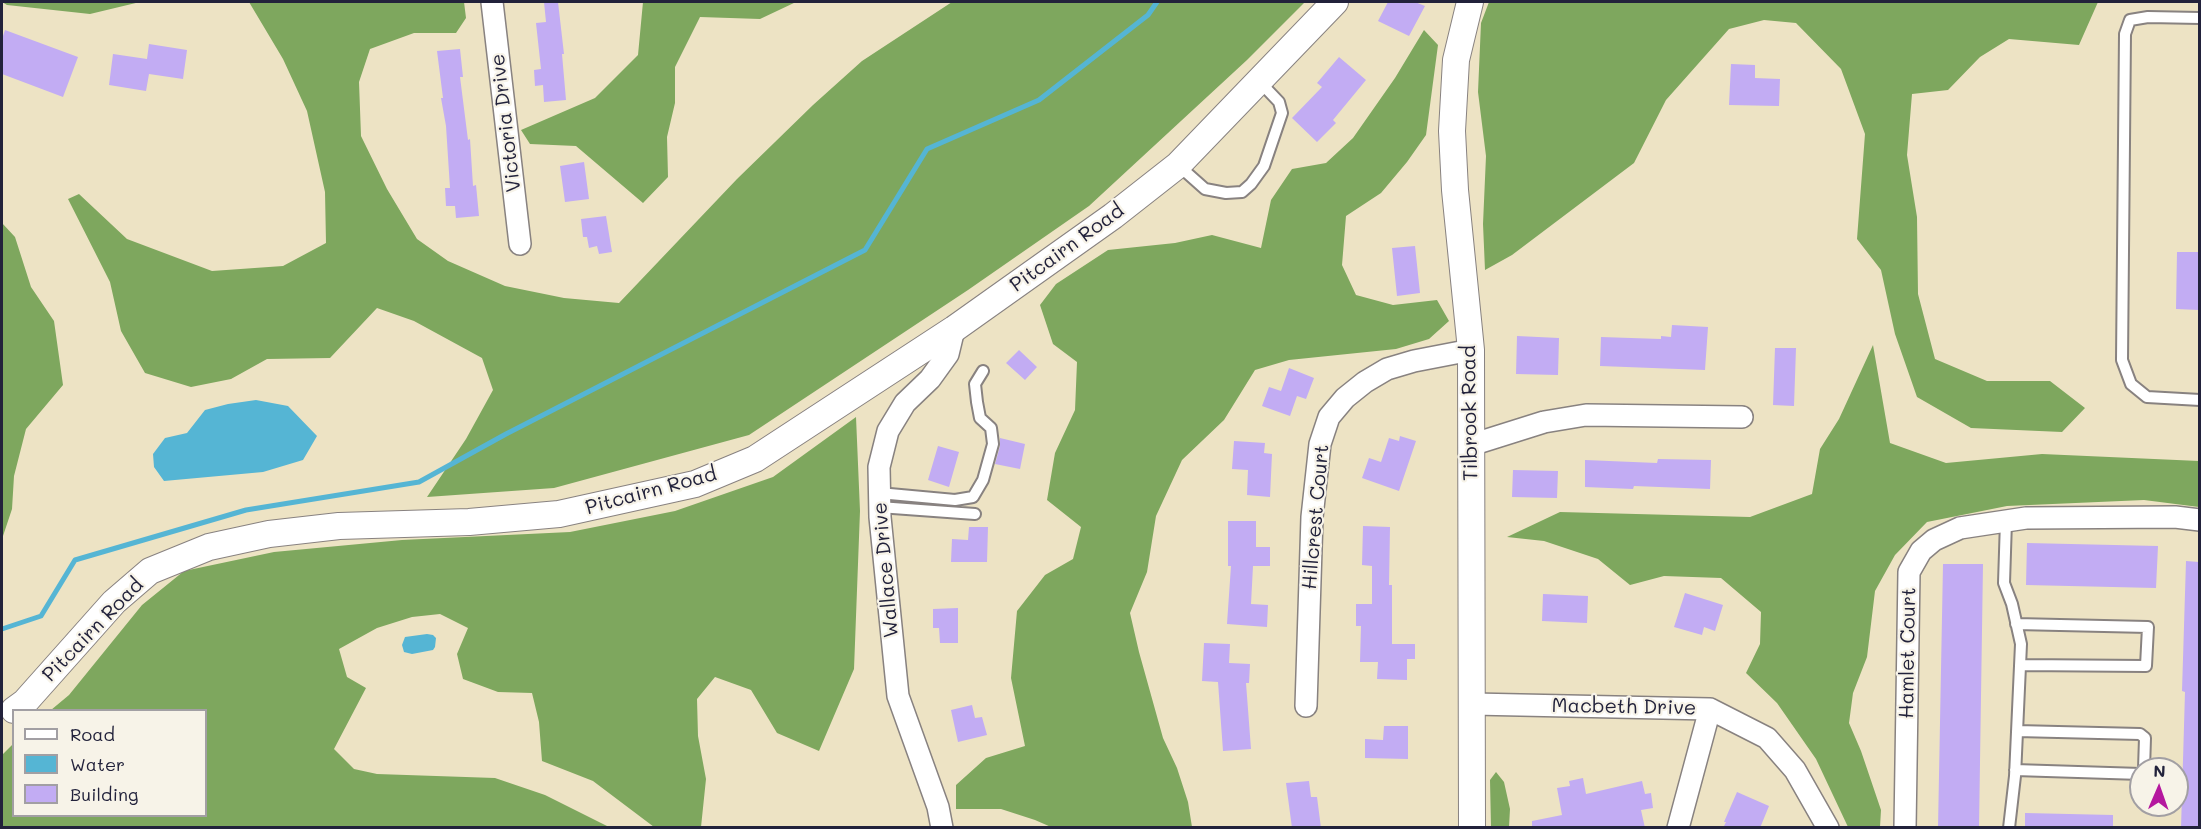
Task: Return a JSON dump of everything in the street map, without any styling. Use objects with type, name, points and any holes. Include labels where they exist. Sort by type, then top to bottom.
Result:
[{"type":"street","name":"Victoria Drive","points":[[492,2],[520,244]]},
{"type":"street","name":"Pitcairn Road","points":[[16,709],[114,602],[150,571],[209,547],[269,534],[339,526],[469,522],[559,514],[695,484],[755,459],[954,329],[1113,216],[1178,165],[1335,2]]},
{"type":"street","name":"Tilbrook Road","points":[[1470,2],[1456,60],[1452,131],[1455,190],[1470,350],[1472,828]]},
{"type":"street","name":"Wallace Drive","points":[[942,828],[938,807],[898,696],[879,500],[879,467],[888,431],[905,403],[930,379],[948,354],[954,329]]},
{"type":"street","name":"Hillcrest Court","points":[[1306,706],[1314,497],[1320,444],[1329,417],[1365,382],[1387,369],[1470,350]]},
{"type":"street","points":[[1471,445],[1544,422],[1586,415],[1742,417]]},
{"type":"street","name":"Hamlet Court","points":[[1905,828],[1909,572],[1921,551],[1934,540],[1960,528],[2006,521],[2037,518],[2175,517],[2199,520]]},
{"type":"street","name":"Macbeth Drive","points":[[1473,704],[1710,709],[1767,738],[1796,770],[1828,828]]},
{"type":"street","points":[[1678,828],[1710,709]]},
{"type":"lane","points":[[2199,18],[2148,17],[2130,20],[2125,34],[2122,360],[2131,384],[2147,397],[2199,400]]},
{"type":"lane","points":[[1178,165],[1205,189],[1226,193],[1242,192],[1251,184],[1264,166],[1282,113],[1279,102],[1258,80]]},
{"type":"lane","points":[[879,500],[955,500],[973,497],[983,480],[993,444],[991,428],[980,418],[976,402],[975,384],[983,371]]},
{"type":"lane","points":[[879,500],[975,514]]},
{"type":"lane","points":[[2006,521],[2004,583],[2012,604],[2021,644],[2015,770],[2009,828]]},
{"type":"lane","points":[[2016,624],[2148,627],[2146,666],[2020,665]]},
{"type":"lane","points":[[2017,731],[2140,734],[2145,738],[2144,757]]},
{"type":"lane","points":[[2015,770],[2129,774]]},
{"type":"green space","points":[[2,2],[140,2],[90,14],[7,5]]},
{"type":"green space","points":[[249,2],[464,2],[466,18],[456,33],[414,33],[370,49],[359,82],[361,136],[387,189],[417,239],[448,261],[505,286],[564,298],[619,303],[737,179],[813,105],[862,61],[952,2],[1305,2],[1247,60],[1089,206],[968,290],[749,435],[554,488],[427,497],[466,439],[493,390],[482,358],[414,321],[377,308],[330,358],[267,359],[231,379],[191,387],[145,373],[121,331],[110,282],[68,199],[79,194],[127,239],[212,271],[283,266],[326,243],[325,192],[307,111],[283,59]]},
{"type":"green space","points":[[643,2],[796,2],[760,19],[700,17],[675,67],[675,103],[667,137],[668,177],[643,203],[576,146],[530,144],[521,130],[595,98],[638,55]]},
{"type":"green space","points":[[1489,2],[2098,2],[2079,45],[2009,39],[1980,57],[1948,90],[1912,94],[1907,155],[1917,217],[1918,294],[1935,359],[1987,381],[2050,381],[2085,408],[2062,432],[1971,428],[1917,397],[1895,334],[1881,270],[1857,239],[1865,134],[1841,69],[1796,23],[1764,20],[1729,29],[1666,100],[1634,163],[1512,255],[1485,270],[1483,224],[1486,156],[1478,92],[1481,23]]},
{"type":"green space","points":[[1424,30],[1438,45],[1426,135],[1381,193],[1346,216],[1342,265],[1356,295],[1393,305],[1437,300],[1449,321],[1429,339],[1396,349],[1289,360],[1255,370],[1224,420],[1182,460],[1156,516],[1147,572],[1130,613],[1163,738],[1177,768],[1188,802],[1192,827],[1051,827],[1001,809],[956,809],[956,785],[986,758],[1025,746],[1011,678],[1017,611],[1045,575],[1073,559],[1081,527],[1047,500],[1055,453],[1075,410],[1077,362],[1053,344],[1040,305],[1056,284],[1108,250],[1175,243],[1212,235],[1261,248],[1271,200],[1292,169],[1326,163],[1353,138],[1395,78]]},
{"type":"green space","points":[[2,223],[15,237],[31,287],[54,321],[63,385],[26,429],[14,476],[12,509],[2,539]]},
{"type":"green space","points":[[1873,345],[1890,443],[1946,463],[2042,454],[2199,461],[2199,507],[2144,500],[2007,506],[1927,522],[1895,555],[1875,591],[1867,657],[1853,693],[1849,723],[1881,810],[1880,827],[1848,827],[1816,759],[1777,703],[1746,673],[1760,644],[1761,612],[1721,578],[1664,576],[1630,585],[1598,559],[1544,541],[1507,537],[1560,512],[1750,517],[1812,494],[1820,449],[1839,419]]},
{"type":"green space","points":[[856,417],[860,511],[854,669],[819,751],[777,733],[751,690],[715,677],[697,699],[698,736],[706,779],[701,827],[654,827],[593,781],[542,761],[539,722],[532,693],[498,692],[463,679],[457,654],[468,628],[440,614],[412,617],[377,628],[339,649],[347,677],[366,688],[334,749],[354,769],[377,774],[495,778],[545,795],[609,827],[2,827],[2,755],[12,745],[12,817],[207,817],[207,709],[52,709],[69,695],[142,605],[184,571],[274,552],[402,540],[570,532],[675,511],[773,477]]},
{"type":"green space","points":[[1496,772],[1504,782],[1510,809],[1509,827],[1491,827],[1490,780]]},
{"type":"water","points":[[256,400],[288,406],[317,436],[303,460],[263,472],[164,481],[154,467],[153,454],[165,438],[187,433],[205,410]]},
{"type":"water","points":[[427,634],[436,638],[433,650],[412,654],[404,652],[402,645],[405,637]]},
{"type":"building","points":[[544,2],[558,2],[566,100],[544,102],[543,85],[535,86],[534,70],[541,69],[536,23],[546,22]]},
{"type":"building","points":[[1388,2],[1415,2],[1425,6],[1409,36],[1378,21]]},
{"type":"building","points":[[5,30],[78,57],[63,97],[2,74],[2,39]]},
{"type":"building","points":[[149,44],[187,50],[183,79],[149,74],[146,91],[109,85],[113,54],[147,59]]},
{"type":"building","points":[[460,49],[463,77],[460,77],[468,140],[470,139],[473,186],[476,185],[479,216],[456,218],[455,206],[446,206],[445,188],[450,188],[446,126],[437,51]]},
{"type":"building","points":[[1339,57],[1366,80],[1333,120],[1336,123],[1317,142],[1292,118],[1322,87],[1317,83]]},
{"type":"building","points":[[1731,64],[1755,65],[1755,78],[1780,79],[1779,106],[1729,105]]},
{"type":"building","points":[[584,162],[589,199],[565,202],[560,166]]},
{"type":"building","points":[[606,216],[612,252],[599,254],[597,246],[589,248],[587,237],[583,237],[581,219]]},
{"type":"building","points":[[1415,246],[1420,293],[1397,296],[1392,248]]},
{"type":"building","points":[[2177,252],[2199,252],[2199,310],[2176,309]]},
{"type":"building","points":[[1672,325],[1708,327],[1705,370],[1600,366],[1601,337],[1661,339],[1661,336],[1671,337]]},
{"type":"building","points":[[1517,336],[1559,338],[1558,375],[1516,374]]},
{"type":"building","points":[[1775,348],[1796,348],[1794,406],[1773,405]]},
{"type":"building","points":[[1019,350],[1037,367],[1025,380],[1006,363]]},
{"type":"building","points":[[1289,368],[1314,378],[1306,399],[1297,396],[1290,416],[1262,406],[1269,387],[1281,391]]},
{"type":"building","points":[[1400,436],[1416,441],[1399,491],[1362,478],[1369,458],[1381,462],[1389,438],[1399,441]]},
{"type":"building","points":[[1000,438],[1025,444],[1020,469],[995,464]]},
{"type":"building","points":[[1234,441],[1265,443],[1264,453],[1272,454],[1270,497],[1247,495],[1248,470],[1232,469]]},
{"type":"building","points":[[938,446],[959,452],[949,487],[928,480]]},
{"type":"building","points":[[1658,459],[1711,460],[1710,489],[1585,487],[1585,460],[1657,463]]},
{"type":"building","points":[[1513,470],[1558,471],[1557,498],[1512,497]]},
{"type":"building","points":[[1228,521],[1256,521],[1256,547],[1270,547],[1270,566],[1253,566],[1251,604],[1268,605],[1267,627],[1227,624],[1231,566],[1228,566]]},
{"type":"building","points":[[1363,526],[1390,527],[1389,585],[1392,585],[1392,644],[1415,644],[1415,659],[1407,659],[1407,680],[1377,679],[1378,662],[1360,662],[1361,626],[1356,626],[1356,604],[1372,604],[1372,566],[1362,565]]},
{"type":"building","points":[[969,527],[988,527],[987,562],[951,562],[952,539],[968,540]]},
{"type":"building","points":[[2027,543],[2158,546],[2156,588],[2026,585]]},
{"type":"building","points":[[2186,561],[2199,562],[2199,828],[2181,828],[2181,817],[2189,817],[2189,757],[2183,757],[2185,692],[2182,691]]},
{"type":"building","points":[[1943,564],[1983,564],[1979,828],[1938,828]]},
{"type":"building","points":[[1685,593],[1723,605],[1715,631],[1704,627],[1702,635],[1674,627]]},
{"type":"building","points":[[1543,594],[1588,596],[1587,623],[1542,621]]},
{"type":"building","points":[[958,608],[958,643],[940,643],[939,628],[933,628],[933,609]]},
{"type":"building","points":[[1204,643],[1230,644],[1229,663],[1250,664],[1249,683],[1246,683],[1251,749],[1223,751],[1218,682],[1202,681]]},
{"type":"building","points":[[972,705],[975,718],[982,717],[987,735],[958,742],[951,710]]},
{"type":"building","points":[[1384,726],[1408,726],[1408,759],[1365,758],[1365,739],[1383,740]]},
{"type":"building","points":[[1583,778],[1586,794],[1642,781],[1645,794],[1651,793],[1653,808],[1641,810],[1645,828],[1532,828],[1532,821],[1562,815],[1557,788],[1570,786],[1569,781]]},
{"type":"building","points":[[1309,781],[1311,797],[1317,797],[1321,828],[1292,828],[1286,783]]},
{"type":"building","points":[[1737,792],[1769,806],[1760,828],[1723,828]]},
{"type":"building","points":[[2025,813],[2113,815],[2113,828],[2025,828]]},
{"type":"waterway","points":[[2,629],[41,616],[75,560],[246,510],[419,482],[506,434],[865,250],[927,149],[1039,100],[1148,15],[1157,2]]}]
